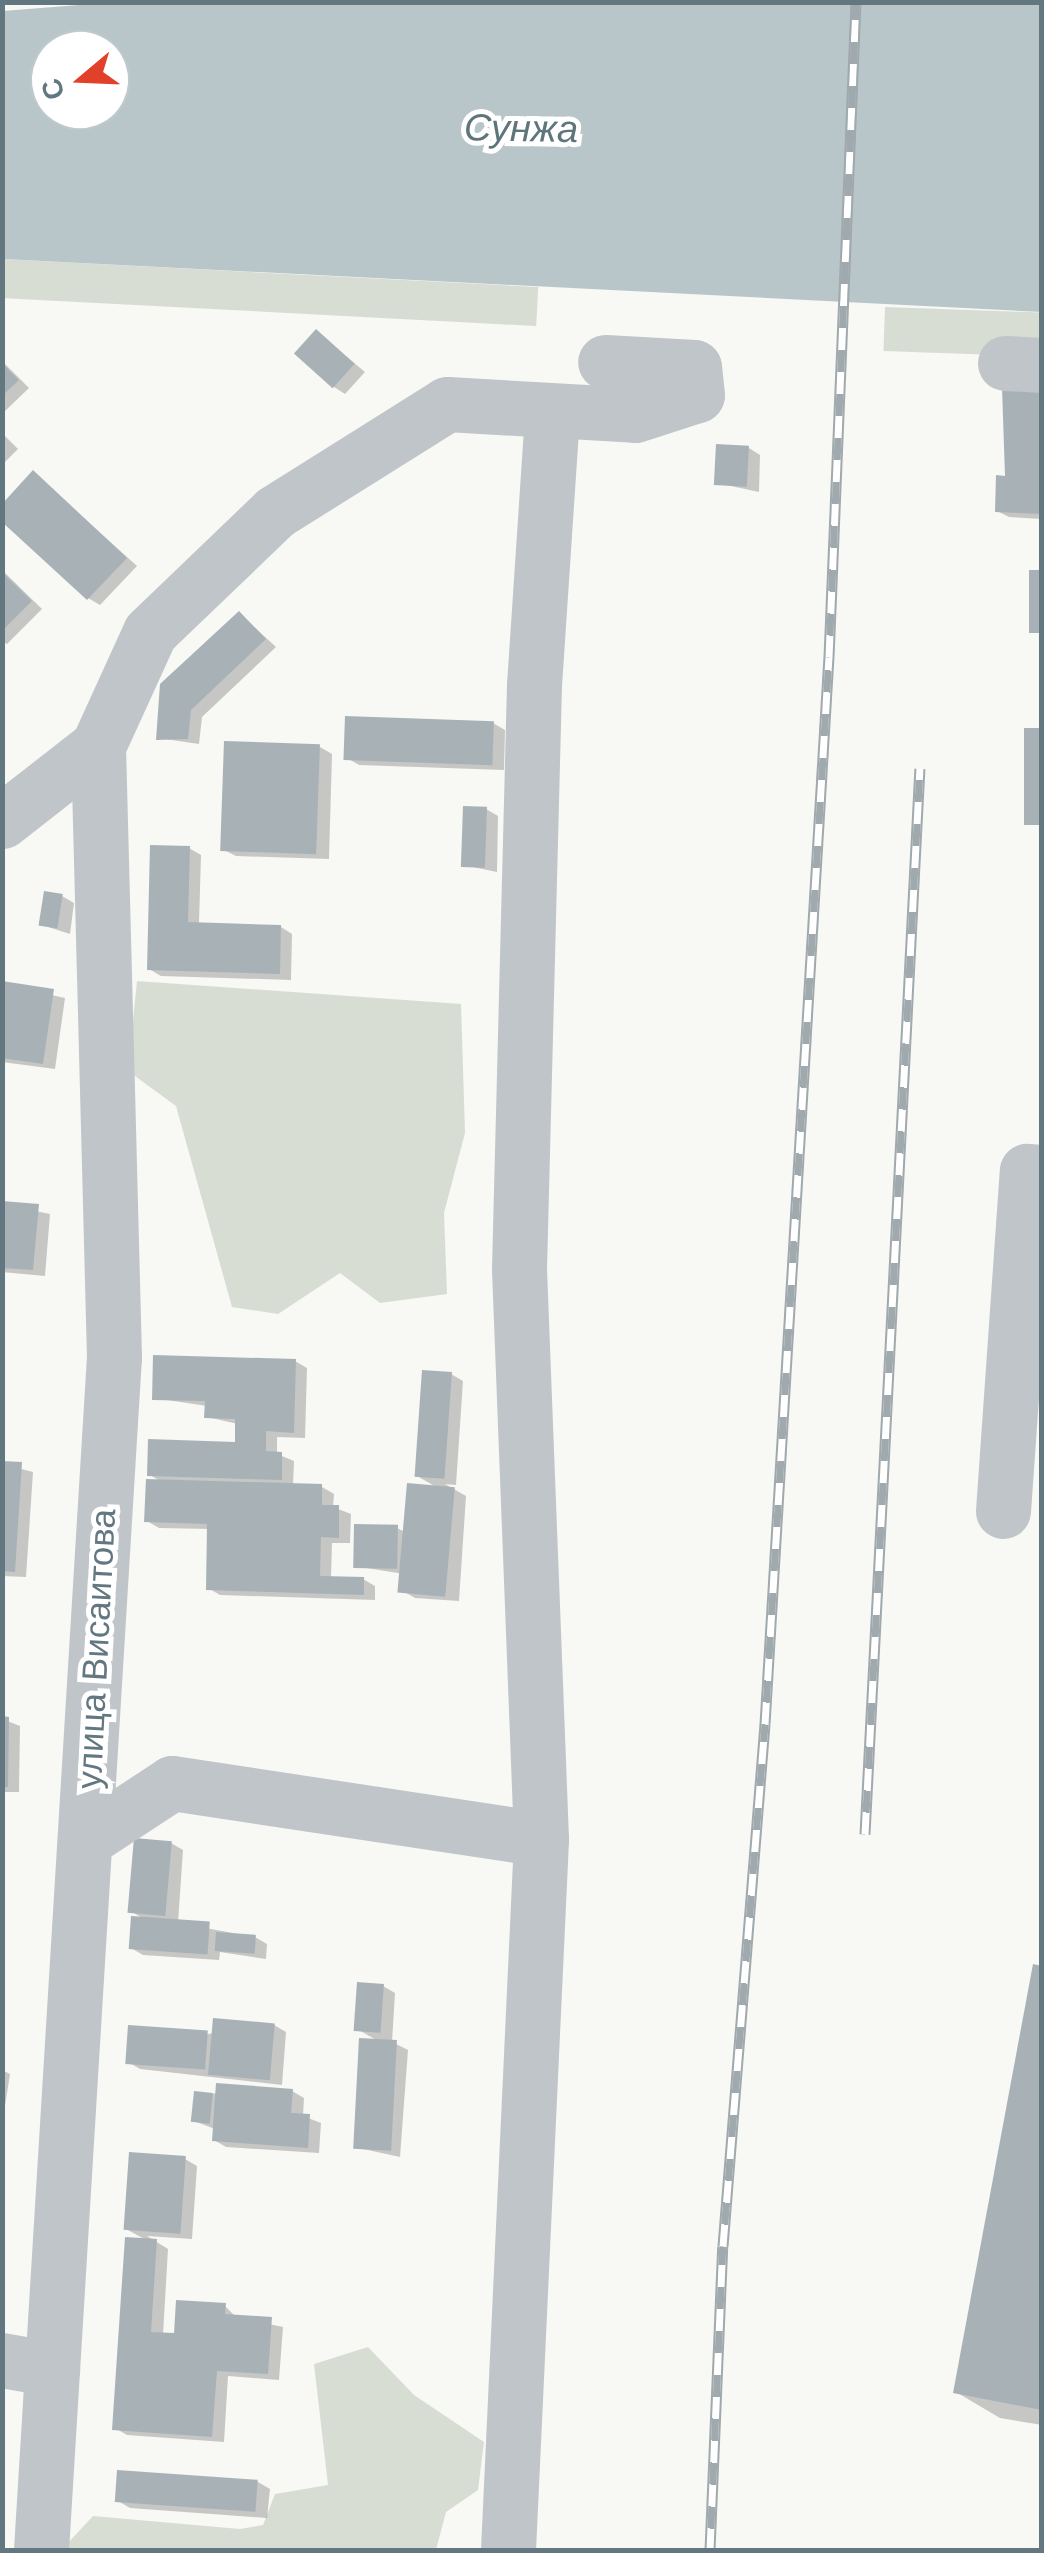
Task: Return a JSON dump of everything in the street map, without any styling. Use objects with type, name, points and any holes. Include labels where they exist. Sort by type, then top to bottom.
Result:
[{"type":"street","points":[[2,822],[98,746],[150,632],[276,512],[447,404],[635,416],[697,395],[694,367],[605,362]]},
{"type":"street","points":[[508,2550],[541,1839],[519,1269],[534,685],[552,411]]},
{"type":"street","name":"улица Висаитова","points":[[41,2550],[27,2364],[84,1840],[114,1357],[98,746]]},
{"type":"street","points":[[1004,1511],[1026,1171],[1042,1172]]},
{"type":"street","points":[[84,1840],[172,1783],[541,1839]]},
{"type":"shaded area","points":[[2,259],[538,287],[536,326],[2,298]]},
{"type":"shaded area","points":[[885,307],[1041,312],[1039,356],[883,351]]},
{"type":"shaded area","points":[[137,981],[461,1004],[465,1133],[444,1213],[447,1294],[380,1303],[340,1273],[278,1314],[232,1307],[176,1106],[128,1071]]},
{"type":"shaded area","points":[[368,2347],[414,2395],[484,2442],[478,2490],[446,2512],[436,2550],[71,2550],[66,2545],[93,2516],[240,2529],[263,2525],[275,2494],[328,2485],[314,2364]]},
{"type":"water","name":"Сунжа","points":[[104,3],[1041,3],[1041,312],[3,259],[3,11]]},
{"type":"building","points":[[316,329],[355,364],[333,388],[294,354]]},
{"type":"building","points":[[2,363],[19,380],[2,396]]},
{"type":"building","points":[[1002,388],[1042,390],[1042,514],[995,512],[996,475],[1005,476]]},
{"type":"building","points":[[716,444],[749,446],[747,487],[714,485]]},
{"type":"building","points":[[33,470],[127,558],[87,600],[2,522],[2,504]]},
{"type":"building","points":[[1029,570],[1042,570],[1042,633],[1029,633]]},
{"type":"building","points":[[2,572],[32,601],[2,631]]},
{"type":"building","points":[[239,611],[266,639],[191,710],[188,739],[156,740],[160,684]]},
{"type":"building","points":[[345,716],[494,721],[492,765],[343,760]]},
{"type":"building","points":[[1024,728],[1042,728],[1042,825],[1024,825]]},
{"type":"building","points":[[224,741],[320,744],[316,854],[220,851]]},
{"type":"building","points":[[463,806],[487,807],[485,868],[461,867]]},
{"type":"building","points":[[150,845],[190,846],[188,922],[281,925],[280,974],[147,970]]},
{"type":"building","points":[[44,891],[63,894],[57,929],[39,926]]},
{"type":"building","points":[[2,981],[54,989],[43,1064],[2,1058]]},
{"type":"building","points":[[2,1201],[39,1204],[33,1270],[2,1268]]},
{"type":"building","points":[[153,1355],[296,1359],[294,1433],[266,1431],[266,1451],[282,1452],[282,1480],[147,1476],[148,1439],[235,1442],[235,1419],[204,1418],[205,1401],[152,1400]]},
{"type":"building","points":[[422,1370],[452,1372],[444,1479],[415,1477]]},
{"type":"building","points":[[2,1461],[22,1462],[15,1572],[2,1571]]},
{"type":"building","points":[[146,1479],[322,1484],[322,1505],[339,1505],[339,1538],[321,1537],[320,1576],[364,1577],[364,1595],[206,1590],[207,1524],[144,1522]]},
{"type":"building","points":[[407,1483],[455,1487],[445,1597],[397,1593]]},
{"type":"building","points":[[354,1524],[398,1525],[397,1569],[353,1568]]},
{"type":"building","points":[[2,1716],[9,1717],[8,1787],[2,1787]]},
{"type":"building","points":[[134,1838],[172,1841],[165,1916],[127,1913]]},
{"type":"building","points":[[131,1916],[210,1922],[208,1954],[129,1949]]},
{"type":"building","points":[[216,1932],[256,1935],[255,1954],[215,1951]]},
{"type":"building","points":[[1033,1964],[1042,1966],[1042,2410],[953,2393]]},
{"type":"building","points":[[357,1982],[384,1984],[381,2033],[354,2031]]},
{"type":"building","points":[[213,2018],[275,2023],[270,2080],[208,2075]]},
{"type":"building","points":[[128,2025],[208,2031],[205,2069],[125,2064]]},
{"type":"building","points":[[359,2038],[397,2040],[391,2151],[353,2149]]},
{"type":"building","points":[[216,2083],[293,2089],[291,2113],[310,2114],[308,2148],[212,2141]]},
{"type":"building","points":[[194,2091],[213,2093],[210,2124],[191,2122]]},
{"type":"building","points":[[129,2152],[186,2156],[180,2234],[124,2230]]},
{"type":"building","points":[[125,2237],[157,2239],[151,2332],[174,2333],[176,2300],[226,2303],[225,2314],[272,2317],[268,2374],[217,2371],[212,2437],[112,2430]]},
{"type":"building","points":[[117,2470],[258,2480],[255,2512],[115,2502]]},
{"type":"railway","points":[[710,2550],[723,2246],[765,1724],[829,657],[856,2]]},
{"type":"railway","points":[[865,1834],[920,768]]}]
